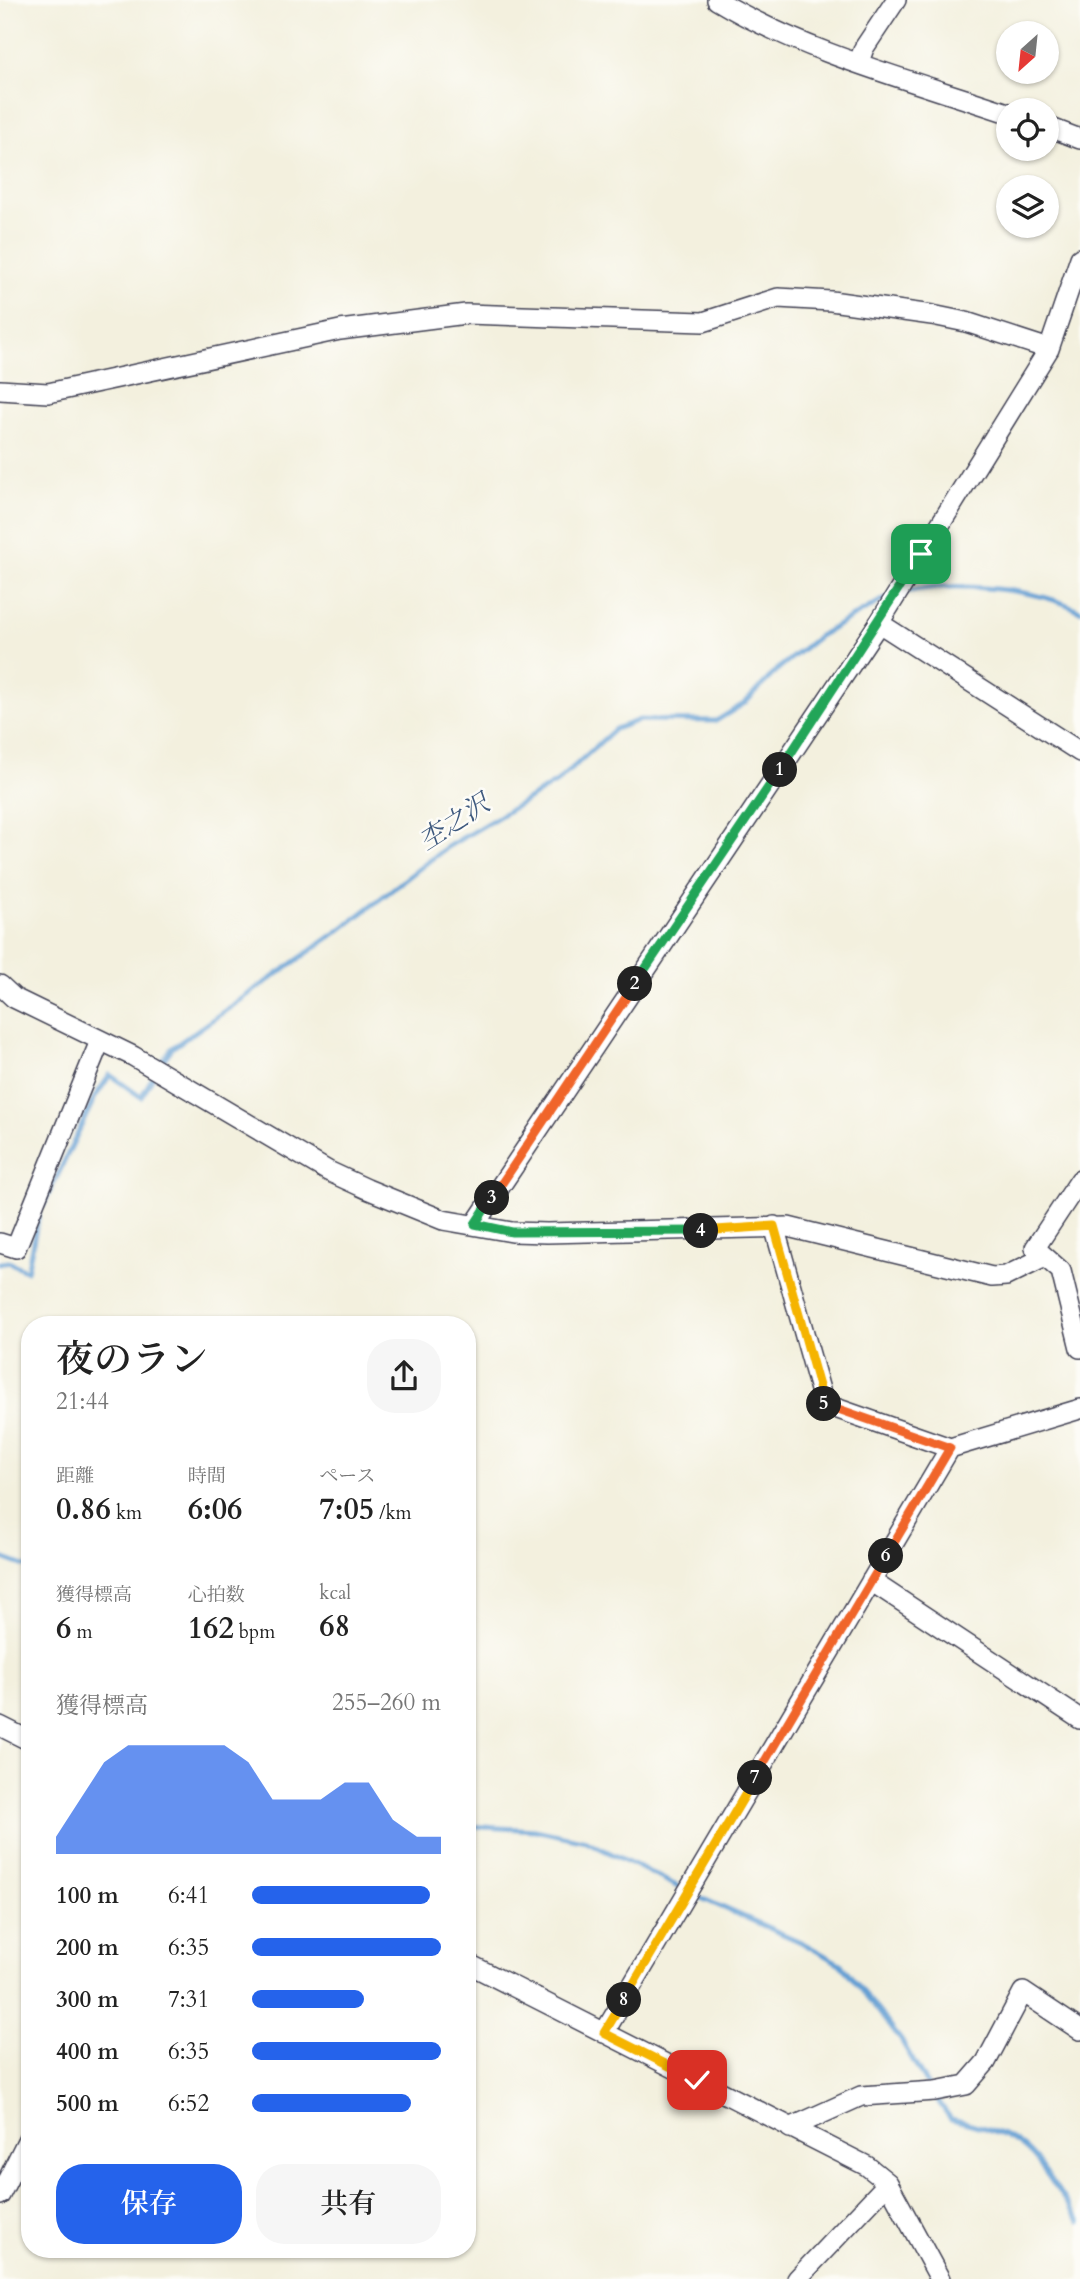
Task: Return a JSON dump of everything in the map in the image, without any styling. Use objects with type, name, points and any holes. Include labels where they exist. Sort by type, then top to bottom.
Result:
[{"type":"street","points":[[717,0],[743,16],[806,44],[996,109]]},
{"type":"street","points":[[859,62],[896,0]]},
{"type":"street","points":[[1059,131],[1080,139]]},
{"type":"street","points":[[475,1224],[879,622],[1049,349],[1080,258]]},
{"type":"street","points":[[0,390],[48,393],[340,330],[466,314],[703,321],[778,298],[932,315],[966,322],[1049,349]]},
{"type":"street","points":[[879,622],[1080,751]]},
{"type":"street","points":[[0,985],[14,998],[132,1056],[328,1171],[443,1220],[512,1232],[547,1233],[696,1231],[774,1226],[992,1276],[1006,1276],[1045,1257]]},
{"type":"street","points":[[0,1243],[16,1248],[100,1041]]},
{"type":"street","points":[[1080,1180],[1035,1248],[1061,1271],[1080,1348]]},
{"type":"street","points":[[774,1226],[824,1404],[950,1448],[1080,1409]]},
{"type":"street","points":[[604,2033],[950,1448]]},
{"type":"street","points":[[871,1581],[1080,1719]]},
{"type":"street","points":[[0,1726],[21,1736]]},
{"type":"street","points":[[476,1968],[840,2151],[888,2183],[940,2279]]},
{"type":"street","points":[[790,2128],[861,2096],[935,2091],[966,2085],[986,2062],[1024,1992],[1080,2030]]},
{"type":"street","points":[[0,2195],[21,2153]]},
{"type":"street","points":[[797,2279],[888,2183]]},
{"type":"waterway","name":"杢之沢","points":[[905,592],[946,587],[994,589],[1042,597],[1080,611]]},
{"type":"waterway","name":"杢之沢","points":[[159,1066],[172,1048],[340,930],[447,847],[557,782],[615,729],[639,720],[716,721],[745,703],[779,668],[819,636],[886,598]]},
{"type":"waterway","name":"杢之沢","points":[[43,1206],[95,1097],[110,1075],[141,1097],[154,1075]]},
{"type":"waterway","name":"杢之沢","points":[[0,1263],[9,1262],[27,1271],[39,1214]]},
{"type":"waterway","points":[[0,1557],[21,1565]]},
{"type":"waterway","points":[[476,1827],[535,1830],[586,1841],[683,1889]]},
{"type":"waterway","points":[[692,1894],[801,1942],[842,1965],[901,2040],[928,2086]]},
{"type":"waterway","points":[[935,2097],[951,2119],[1002,2134],[1030,2153],[1080,2221]]},
{"type":"route","points":[[697,2080],[604,2033],[950,1448],[824,1404],[774,1226],[696,1231],[547,1233],[512,1232],[475,1224],[879,622],[921,554]]}]
